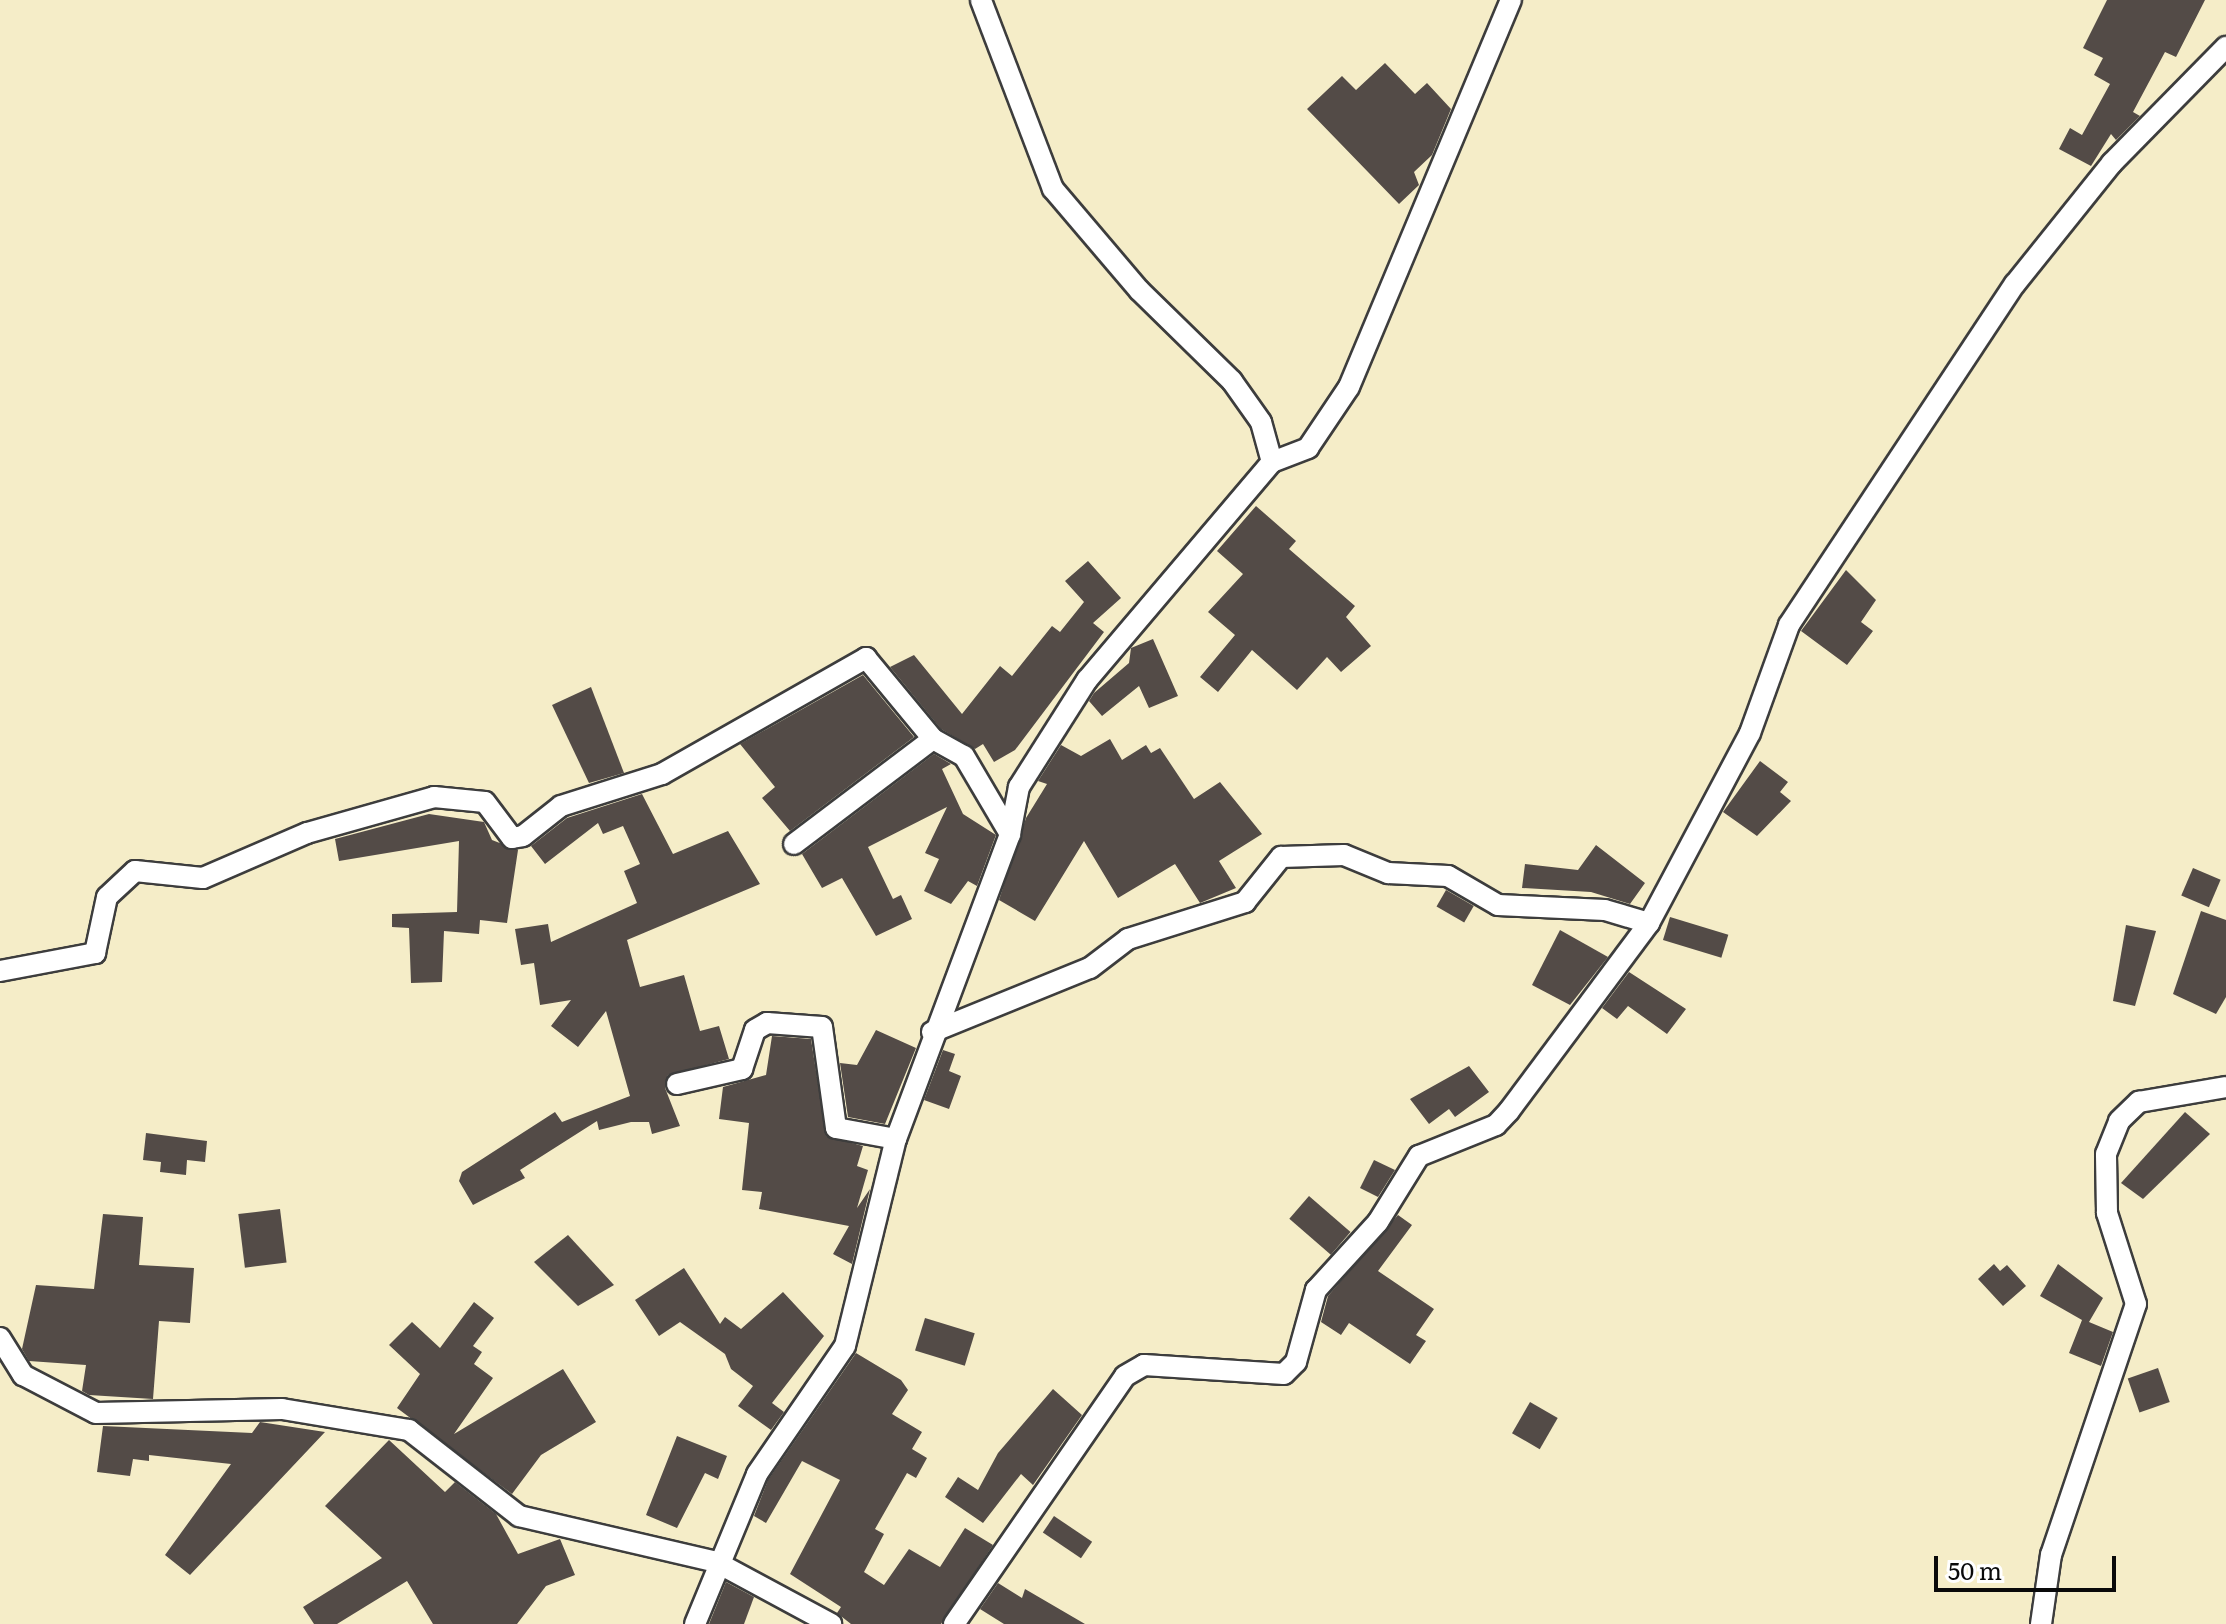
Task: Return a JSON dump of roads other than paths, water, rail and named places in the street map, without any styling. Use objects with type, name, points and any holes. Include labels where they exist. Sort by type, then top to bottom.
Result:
[{"type":"street","points":[[981,0],[1053,189],[1139,290],[1232,381],[1261,422],[1272,462]]},
{"type":"street","points":[[695,1624],[716,1562],[757,1474],[845,1346],[896,1139],[932,1032],[1010,834],[1019,787],[1048,735],[1272,462],[1308,448],[1349,387],[1511,0]]},
{"type":"street","points":[[954,1624],[1125,1376],[1144,1365],[1272,1375],[1296,1362],[1316,1290],[1331,1266],[1378,1222],[1419,1156],[1496,1125],[1649,923],[1750,733],[1789,625],[2015,284],[2112,163],[2226,47]]},
{"type":"street","points":[[0,971],[95,953],[107,897],[135,871],[203,878],[307,833],[434,797],[485,802],[512,838],[523,836],[561,806],[662,774],[866,658],[933,739],[964,756],[1010,834]]},
{"type":"street","points":[[794,844],[933,739]]},
{"type":"street","points":[[932,1032],[1090,968],[1128,939],[1245,902],[1281,857],[1344,855],[1388,873],[1448,876],[1498,905],[1605,910],[1649,923]]},
{"type":"street","points":[[677,1084],[742,1069],[755,1030],[767,1023],[822,1027],[836,1128],[896,1139]]},
{"type":"street","points":[[2041,1624],[2051,1555],[2136,1304],[2133,1275],[2107,1213],[2106,1154],[2119,1121],[2139,1102],[2226,1087]]},
{"type":"street","points":[[0,1338],[23,1375],[96,1413],[282,1409],[365,1418],[409,1430],[519,1516],[716,1562],[818,1620]]}]
